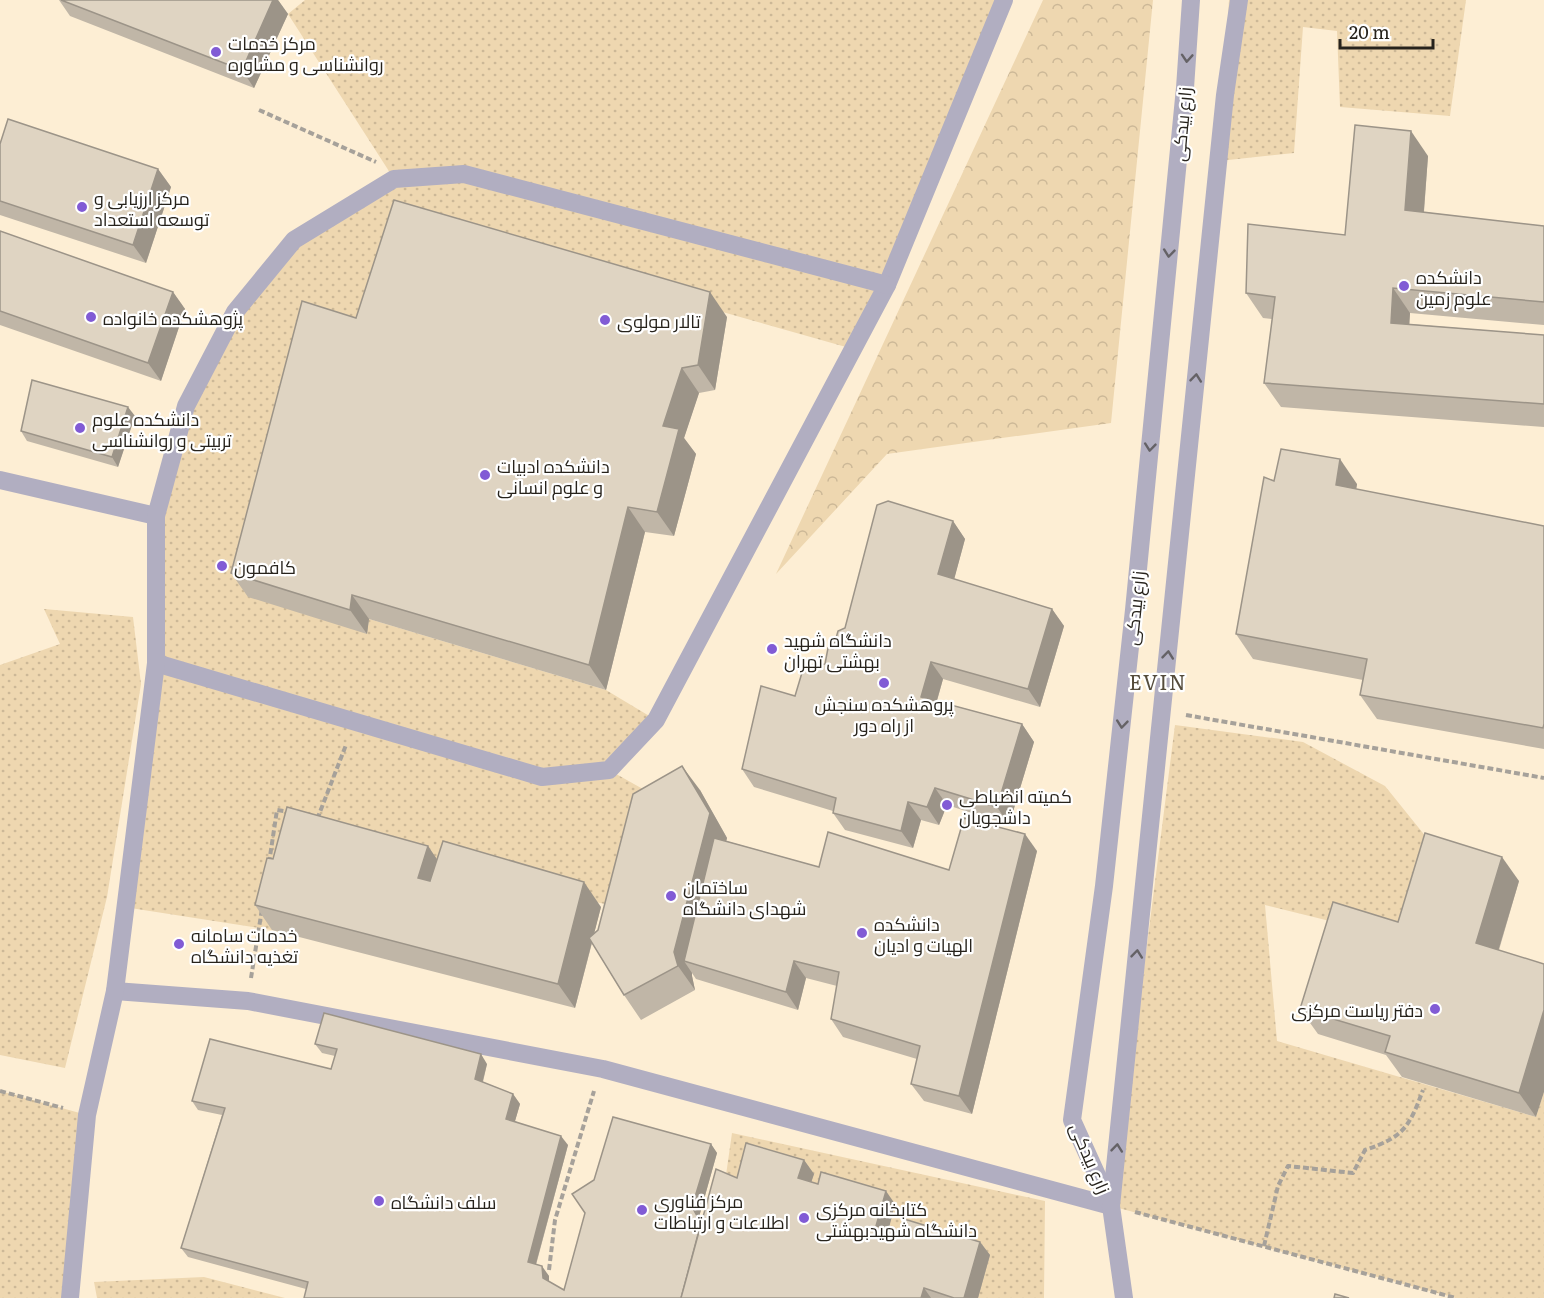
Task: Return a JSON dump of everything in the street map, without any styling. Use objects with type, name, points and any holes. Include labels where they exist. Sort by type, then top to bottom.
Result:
[{"type":"lane","points":[[156,663],[542,777],[609,770],[656,720],[886,285],[1004,0]]},
{"type":"lane","name":"زارع بیدکی","points":[[1111,1206],[1072,1120],[1104,886],[1133,616],[1184,99],[1191,0]]},
{"type":"lane","name":"زارع بیدکی","points":[[1124,1298],[1111,1206],[1225,95],[1239,0]]},
{"type":"lane","points":[[69,1298],[87,1115],[115,991],[156,663],[156,516],[186,406],[235,312],[294,240],[394,179],[464,174],[886,285]]},
{"type":"lane","points":[[0,480],[156,516]]},
{"type":"lane","points":[[115,991],[248,1001],[603,1069],[1111,1206]]},
{"type":"path","points":[[259,110],[374,161]]},
{"type":"path","points":[[1162,711],[1544,778]]},
{"type":"path","points":[[308,815],[318,817],[355,722]]},
{"type":"path","points":[[268,866],[277,810],[297,813]]},
{"type":"path","points":[[248,1001],[263,900]]},
{"type":"path","points":[[1264,1246],[1278,1186],[1288,1166],[1353,1173],[1365,1150],[1387,1143],[1401,1133],[1412,1119],[1423,1090]]},
{"type":"path","points":[[0,1091],[87,1115]]},
{"type":"path","points":[[549,1270],[555,1220],[585,1117]]},
{"type":"path","points":[[1111,1206],[1456,1298]]},
{"type":"shaded area","name":"دانشگاه شهید بهشتی تهران","points":[[0,0],[1544,0],[1544,1298],[0,1298]]},
{"type":"green space","points":[[305,0],[1004,0],[853,349],[412,224],[367,634],[369,619],[606,690],[656,720],[609,770],[650,793],[629,817],[605,904],[445,871],[272,930],[124,907],[156,663],[156,516],[186,406],[235,312],[294,240],[394,179],[288,14]]},
{"type":"green space","points":[[1043,0],[1153,0],[1111,423],[887,454],[776,574]]},
{"type":"green space","points":[[1229,0],[1466,0],[1450,116],[1340,107],[1337,31],[1303,27],[1294,153],[1219,161]]},
{"type":"green space","points":[[44,609],[133,617],[141,684],[107,897],[65,1068],[0,1055],[0,665],[60,644]]},
{"type":"green space","points":[[1175,725],[1303,742],[1385,786],[1443,858],[1416,946],[1350,926],[1265,905],[1277,1041],[1536,1117],[1544,1092],[1544,1298],[1456,1298],[1111,1206],[1123,1133]]},
{"type":"green space","points":[[0,1091],[87,1115],[70,1298],[0,1298]]},
{"type":"green space","points":[[732,1133],[1045,1201],[1044,1298],[978,1298],[909,1247],[808,1192],[813,1174],[746,1192],[725,1182]]},
{"type":"green space","points":[[204,1277],[285,1298],[97,1298],[94,1282]]},
{"type":"building","name":"مرکز خدمات روانشناسی و مشاوره","points":[[61,0],[273,0],[242,70]]},
{"type":"building","name":"مرکز ارزیابی و توسعه استعداد","points":[[8,119],[158,169],[133,245],[0,201],[0,144]]},
{"type":"building","name":"دانشکده علوم زمین","points":[[1355,125],[1411,131],[1405,210],[1544,226],[1544,302],[1393,288],[1391,323],[1544,335],[1544,404],[1264,383],[1275,297],[1246,293],[1248,224],[1345,235]]},
{"type":"building","name":"دانشکده ادبیات و علوم انسانی","points":[[394,200],[710,292],[698,365],[682,368],[663,426],[679,429],[657,512],[628,507],[589,665],[352,595],[350,610],[231,573],[302,301],[356,318]]},
{"type":"building","name":"پژوهشکده خانواده","points":[[0,231],[173,292],[148,363],[0,311]]},
{"type":"building","name":"دانشکده علوم تربیتی و روانشناسی","points":[[32,380],[128,407],[112,457],[21,431]]},
{"type":"building","points":[[1281,449],[1340,459],[1336,485],[1544,526],[1543,728],[1360,695],[1367,659],[1236,634],[1264,477],[1274,481]]},
{"type":"building","name":"پروهشکده سنجش از راه دور","points":[[888,501],[953,521],[938,574],[1052,609],[1028,689],[931,662],[921,697],[1022,724],[997,807],[935,788],[927,807],[908,802],[901,831],[833,813],[836,798],[742,769],[761,686],[795,696],[804,666],[825,664],[828,648],[833,649],[838,631],[845,628],[877,505]]},
{"type":"building","name":"ساختمان شهدای دانشگاه","points":[[682,766],[710,813],[674,952],[678,966],[624,995],[589,938],[598,930],[633,794]]},
{"type":"building","points":[[287,807],[428,846],[418,878],[430,881],[443,841],[584,882],[558,984],[255,905],[267,858],[273,859]]},
{"type":"building","name":"دانشکده الهیات و ادیان","points":[[964,818],[1025,834],[959,1096],[911,1084],[920,1046],[831,1019],[839,972],[794,961],[786,992],[684,961],[714,838],[819,867],[828,832],[949,870]]},
{"type":"building","name":"دفتر ریاست مرکزی","points":[[1425,833],[1502,857],[1476,943],[1544,964],[1544,1010],[1519,1093],[1385,1052],[1390,1036],[1300,1009],[1333,902],[1398,922]]},
{"type":"building","name":"سلف دانشگاه","points":[[324,1013],[481,1054],[475,1079],[513,1094],[506,1119],[561,1136],[528,1262],[542,1266],[543,1278],[564,1290],[585,1213],[572,1194],[594,1180],[613,1117],[711,1144],[692,1207],[701,1223],[681,1298],[304,1298],[308,1282],[181,1248],[225,1108],[192,1101],[210,1039],[331,1069],[337,1049],[315,1044]]},
{"type":"building","name":"کتابخانه مرکزی دانشگاه شهیدبهشتی","points":[[746,1143],[804,1160],[798,1178],[818,1184],[821,1172],[886,1191],[876,1226],[900,1233],[904,1219],[980,1242],[964,1298],[954,1298],[924,1288],[921,1298],[681,1298],[716,1169],[737,1178]]},
{"type":"building","points":[[1335,1294],[1349,1298],[1334,1298]]},
{"type":"place","name":"مرکز خدمات روانشناسی و مشاوره","points":[[216,52]]},
{"type":"place","name":"مرکز ارزیابی و توسعه استعداد","points":[[82,207]]},
{"type":"place","name":"دانشکده علوم زمین","points":[[1404,286]]},
{"type":"place","name":"پژوهشکده خانواده","points":[[91,317]]},
{"type":"place","name":"تالار مولوی","points":[[605,320]]},
{"type":"place","name":"دانشکده علوم تربیتی و روانشناسی","points":[[80,428]]},
{"type":"place","name":"دانشکده ادبیات و علوم انسانی","points":[[485,475]]},
{"type":"place","name":"کافمون","points":[[222,566]]},
{"type":"place","name":"دانشگاه شهید بهشتی تهران","points":[[772,649]]},
{"type":"place","name":"پروهشکده سنجش از راه دور","points":[[884,683]]},
{"type":"place","name":"کمیته انضباطی داشجویان","points":[[947,805]]},
{"type":"place","name":"ساختمان شهدای دانشگاه","points":[[671,896]]},
{"type":"place","name":"دانشکده الهیات و ادیان","points":[[862,933]]},
{"type":"place","name":"خدمات سامانه تغذیه دانشگاه","points":[[179,944]]},
{"type":"place","name":"دفتر ریاست مرکزی","points":[[1435,1009]]},
{"type":"place","name":"سلف دانشگاه","points":[[379,1201]]},
{"type":"place","name":"مرکز فناوری اطلاعات و ارتباطات","points":[[642,1210]]},
{"type":"place","name":"کتابخانه مرکزی دانشگاه شهیدبهشتی","points":[[804,1218]]},
{"type":"district","name":"EVIN","points":[[1158,681]]}]
